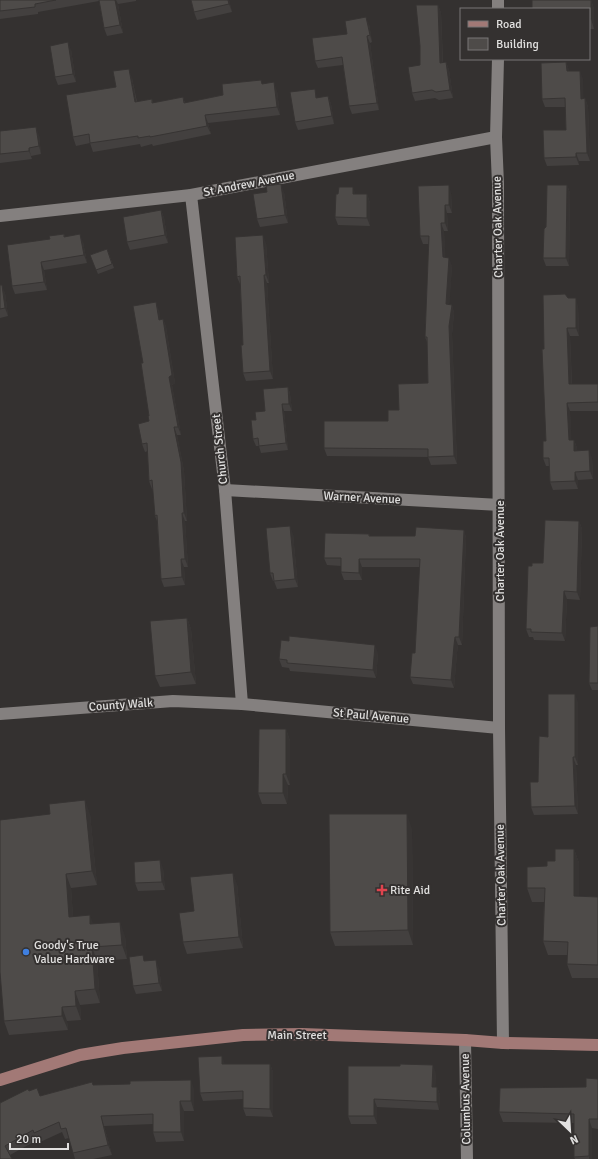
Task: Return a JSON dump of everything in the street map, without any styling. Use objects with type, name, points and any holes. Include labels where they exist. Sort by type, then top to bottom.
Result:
[{"type":"main road","name":"Main Street","points":[[0,1080],[80,1055],[190,1039],[243,1035],[302,1034],[465,1040],[503,1043],[598,1045]]},
{"type":"street","name":"Charter Oak Avenue","points":[[498,60],[496,137],[498,184],[500,505],[499,728],[503,1043]]},
{"type":"street","name":"St Andrew Avenue","points":[[0,216],[191,195],[496,137]]},
{"type":"street","name":"Church Street","points":[[191,195],[225,490],[242,704]]},
{"type":"street","name":"Warner Avenue","points":[[225,490],[500,505]]},
{"type":"street","name":"County Walk","points":[[0,714],[173,701],[242,704]]},
{"type":"street","name":"St Paul Avenue","points":[[242,704],[499,728]]},
{"type":"street","name":"Columbus Avenue","points":[[465,1040],[467,1159]]},
{"type":"building","points":[[0,0],[56,0],[35,4],[35,7],[0,11]]},
{"type":"building","points":[[99,0],[115,0],[120,25],[104,28]]},
{"type":"building","points":[[191,0],[228,0],[229,4],[194,12]]},
{"type":"building","points":[[532,0],[591,0],[591,19],[590,8],[532,8]]},
{"type":"building","points":[[416,5],[438,5],[440,63],[446,62],[450,90],[436,92],[432,90],[412,93],[408,67],[420,65],[420,46]]},
{"type":"building","points":[[366,17],[370,35],[367,36],[377,103],[349,106],[342,57],[315,61],[312,38],[347,34],[345,21]]},
{"type":"building","points":[[68,42],[73,74],[55,77],[50,46]]},
{"type":"building","points":[[566,62],[567,71],[580,71],[581,99],[585,98],[587,153],[576,153],[576,157],[544,158],[543,130],[566,130],[565,98],[542,99],[541,63]]},
{"type":"building","points":[[129,69],[135,102],[152,99],[152,103],[183,97],[184,103],[223,95],[222,84],[261,80],[262,84],[274,82],[277,107],[205,115],[207,126],[150,137],[138,138],[138,136],[90,143],[89,134],[73,137],[66,95],[116,87],[113,71]]},
{"type":"building","points":[[315,89],[316,98],[328,96],[332,116],[295,122],[290,92]]},
{"type":"building","points":[[36,127],[39,146],[29,148],[29,151],[0,154],[0,131]]},
{"type":"building","points":[[281,184],[285,215],[257,219],[253,194],[267,192],[266,186]]},
{"type":"building","points":[[449,185],[449,205],[445,205],[445,223],[441,223],[443,257],[449,258],[446,304],[452,305],[449,326],[454,456],[428,457],[428,449],[324,448],[324,421],[388,421],[388,410],[399,410],[398,384],[428,383],[427,337],[425,337],[429,236],[420,236],[418,186]]},
{"type":"building","points":[[547,185],[567,185],[566,258],[543,258],[544,229],[546,227]]},
{"type":"building","points":[[339,187],[353,187],[353,194],[367,194],[367,218],[335,217],[336,194],[338,194]]},
{"type":"building","points":[[161,210],[165,235],[127,242],[123,217]]},
{"type":"building","points":[[64,234],[64,237],[80,234],[84,255],[41,262],[44,282],[12,286],[7,245],[50,239],[49,236]]},
{"type":"building","points":[[263,235],[270,371],[243,373],[240,276],[237,277],[235,237]]},
{"type":"building","points":[[107,249],[112,264],[96,270],[90,255]]},
{"type":"building","points":[[0,285],[2,285],[5,308],[0,309]]},
{"type":"building","points":[[565,294],[568,298],[576,298],[576,328],[567,328],[569,384],[598,384],[598,402],[567,403],[569,440],[574,440],[574,451],[589,450],[590,471],[575,472],[575,481],[550,482],[549,458],[543,458],[543,441],[546,441],[542,349],[544,349],[543,295]]},
{"type":"building","points":[[156,302],[159,320],[163,319],[172,375],[169,377],[178,427],[174,427],[181,462],[185,559],[181,559],[182,577],[161,579],[157,515],[155,516],[152,480],[149,481],[147,443],[142,444],[138,424],[149,421],[149,416],[141,363],[143,363],[133,306]]},
{"type":"building","points":[[288,387],[289,404],[282,404],[286,443],[259,446],[258,438],[253,439],[251,420],[256,420],[255,412],[265,411],[263,389]]},
{"type":"building","points":[[545,520],[579,521],[577,592],[564,591],[562,633],[531,632],[531,629],[526,629],[528,566],[532,566],[532,563],[543,563]]},
{"type":"building","points":[[290,526],[295,579],[274,581],[273,573],[270,573],[266,528]]},
{"type":"building","points":[[416,527],[464,530],[459,637],[455,637],[451,680],[410,677],[412,653],[415,653],[420,559],[359,559],[359,573],[341,572],[341,558],[324,558],[325,533],[369,534],[369,536],[415,536]]},
{"type":"building","points":[[187,618],[191,672],[155,676],[150,621]]},
{"type":"building","points":[[598,626],[598,683],[589,683],[590,627]]},
{"type":"building","points":[[289,636],[375,645],[373,670],[287,663],[287,660],[279,659],[281,640],[289,641]]},
{"type":"building","points":[[548,694],[575,694],[575,757],[573,757],[575,806],[531,807],[530,782],[538,782],[539,736],[548,737]]},
{"type":"building","points":[[259,729],[286,729],[286,774],[283,774],[283,793],[258,793]]},
{"type":"building","points":[[85,800],[92,871],[66,874],[69,917],[90,915],[90,924],[120,922],[122,945],[92,947],[95,989],[75,991],[76,1006],[62,1007],[62,1016],[4,1021],[0,972],[0,820],[50,814],[49,804]]},
{"type":"building","points":[[329,814],[407,814],[408,930],[330,932]]},
{"type":"building","points":[[555,849],[574,849],[574,896],[598,897],[598,965],[567,964],[568,942],[543,941],[545,888],[527,888],[527,867],[547,866],[547,861],[555,861]]},
{"type":"building","points":[[160,860],[162,882],[135,883],[134,862]]},
{"type":"building","points":[[233,873],[239,937],[183,942],[179,913],[194,911],[190,877]]},
{"type":"building","points":[[143,955],[144,961],[156,960],[159,983],[133,986],[129,957]]},
{"type":"building","points":[[222,1056],[222,1064],[270,1064],[270,1109],[243,1108],[243,1091],[200,1093],[198,1057]]},
{"type":"building","points":[[400,1064],[433,1065],[432,1087],[437,1087],[437,1102],[374,1099],[374,1116],[348,1116],[348,1066],[400,1066]]},
{"type":"building","points":[[586,1078],[598,1079],[598,1119],[589,1119],[589,1156],[574,1157],[574,1114],[499,1112],[500,1088],[586,1087]]},
{"type":"building","points":[[191,1080],[191,1101],[180,1101],[181,1132],[153,1132],[153,1114],[101,1116],[108,1145],[73,1153],[66,1128],[61,1129],[59,1122],[34,1133],[33,1130],[5,1146],[12,1159],[0,1159],[0,1103],[28,1089],[29,1091],[37,1088],[40,1096],[92,1082],[93,1085],[130,1084],[130,1081]]},
{"type":"place","name":"Rite Aid","points":[[382,890]]},
{"type":"place","name":"Goody's True Value Hardware","points":[[26,952]]}]
